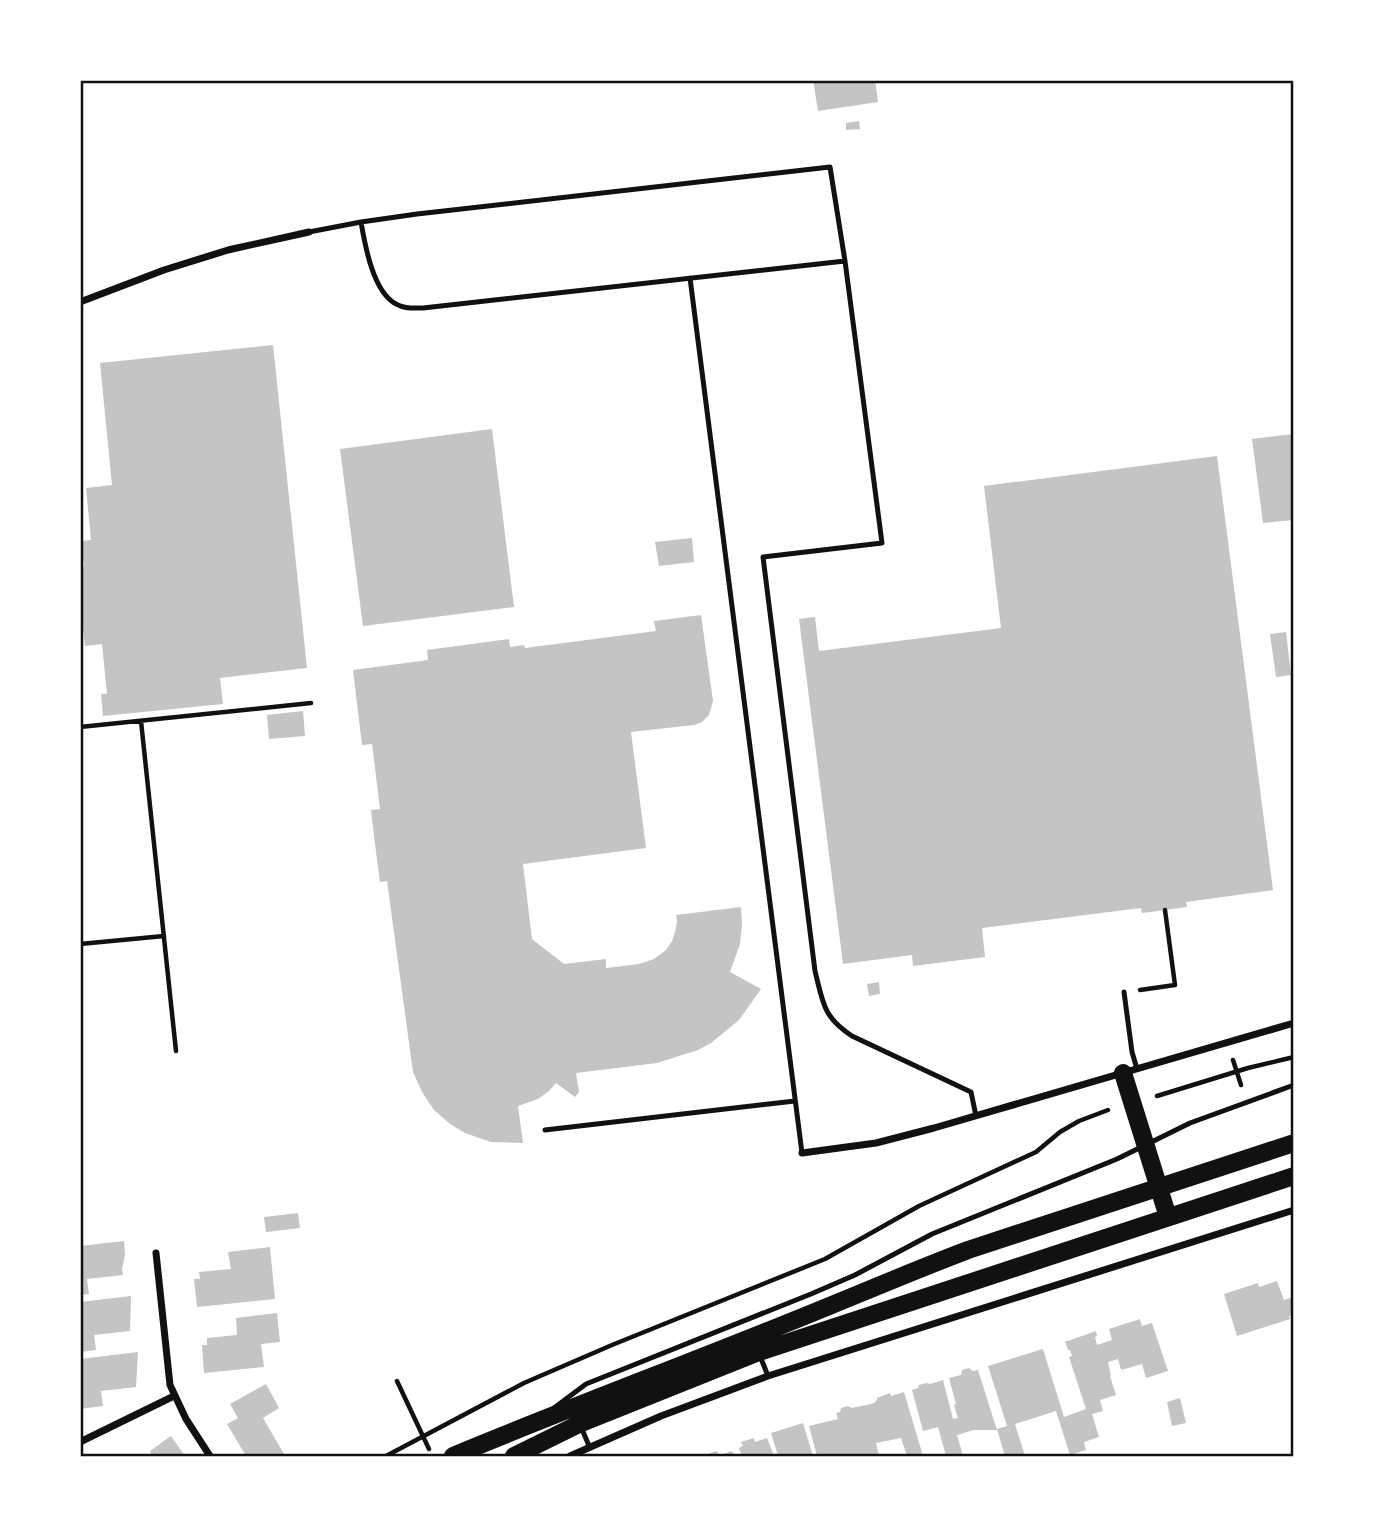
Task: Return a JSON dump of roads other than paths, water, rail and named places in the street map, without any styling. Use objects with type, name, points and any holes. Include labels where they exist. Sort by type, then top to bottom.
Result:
[{"type":"main road","points":[[1130,1071],[1132,1104],[1168,1217]]},
{"type":"main road","points":[[514,1457],[576,1416],[782,1325],[918,1269],[1293,1143]]},
{"type":"main road","points":[[453,1457],[532,1424],[576,1416],[759,1352],[1293,1176]]},
{"type":"street","points":[[80,302],[164,270],[228,250],[309,232]]},
{"type":"street","points":[[802,1153],[876,1143],[1293,1023]]},
{"type":"street","points":[[570,1457],[662,1416],[768,1376],[1293,1210]]},
{"type":"street","points":[[156,1253],[168,1373],[174,1396],[210,1457]]},
{"type":"street","points":[[80,1442],[174,1396]]},
{"type":"lane","points":[[309,232],[417,214],[830,167],[882,543],[763,557],[815,971],[821,999],[829,1017],[839,1027],[852,1036],[971,1092],[975,1116]]},
{"type":"lane","points":[[360,222],[374,275],[393,303],[406,308],[437,307],[845,261]]},
{"type":"lane","points":[[690,278],[802,1153]]},
{"type":"lane","points":[[1124,992],[1132,1052],[1130,1071]]},
{"type":"lane","points":[[532,1424],[586,1384],[811,1294],[855,1275],[932,1234],[1117,1159],[1191,1123],[1293,1085]]},
{"type":"lane","points":[[545,1130],[795,1101]]},
{"type":"lane","points":[[759,1352],[768,1376]]},
{"type":"lane","points":[[576,1416],[590,1448]]}]
